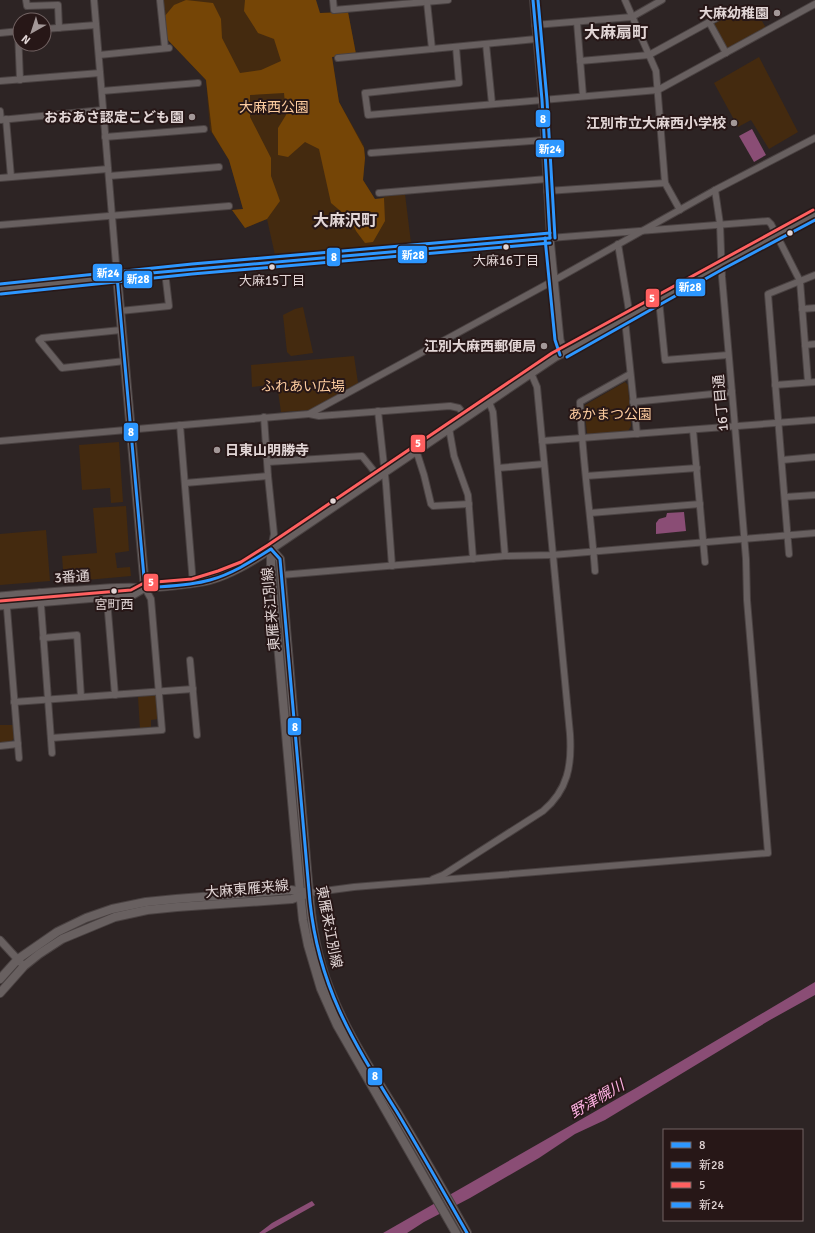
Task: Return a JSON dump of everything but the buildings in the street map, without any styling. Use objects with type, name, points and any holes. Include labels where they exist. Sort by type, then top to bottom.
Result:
[{"type":"main road","name":"3番通","points":[[145,588],[193,584],[230,573],[271,549],[555,357],[627,319],[658,300],[815,214]]},
{"type":"main road","points":[[0,289],[117,276],[145,588]]},
{"type":"main road","name":"東雁来江別線","points":[[271,549],[280,559],[308,893],[321,964],[334,1001],[364,1058],[432,1171],[467,1233]]},
{"type":"main road","name":"東雁来江別線","points":[[271,549],[271,565],[300,894],[308,945],[326,1004],[363,1072],[456,1233]]},
{"type":"main road","name":"大麻東雁来線","points":[[0,979],[18,960],[57,932],[86,918],[122,907],[176,899],[291,890],[300,894]]},
{"type":"main road","name":"大麻東雁来線","points":[[0,993],[24,966],[62,939],[83,929],[121,915],[147,910],[177,907],[292,899],[300,894],[308,893]]},
{"type":"street","points":[[26,0],[27,6],[58,5],[59,28]]},
{"type":"street","points":[[94,0],[117,276],[642,230],[768,221],[771,224],[800,281],[808,382]]},
{"type":"street","points":[[99,55],[167,48],[160,0]]},
{"type":"street","points":[[333,0],[334,10],[374,3],[448,0]]},
{"type":"street","points":[[533,0],[542,100],[553,281],[560,340],[565,353]]},
{"type":"street","points":[[626,0],[656,71],[665,183],[680,210]]},
{"type":"street","points":[[535,25],[632,17],[662,0]]},
{"type":"street","points":[[456,47],[459,83],[366,93],[368,115],[658,90],[813,5],[808,0]]},
{"type":"street","points":[[427,2],[432,49]]},
{"type":"street","points":[[580,61],[649,55],[733,9]]},
{"type":"street","points":[[577,22],[583,96]]},
{"type":"street","points":[[709,22],[726,53]]},
{"type":"street","points":[[52,28],[96,25]]},
{"type":"street","points":[[0,33],[12,32]]},
{"type":"street","points":[[338,58],[536,39]]},
{"type":"street","points":[[486,44],[492,104]]},
{"type":"street","points":[[19,52],[20,80]]},
{"type":"street","points":[[0,81],[100,73]]},
{"type":"street","points":[[102,91],[198,83]]},
{"type":"street","points":[[2,120],[103,110]]},
{"type":"street","points":[[0,111],[11,177]]},
{"type":"street","points":[[106,137],[204,129]]},
{"type":"street","points":[[310,414],[553,281],[642,230],[815,138]]},
{"type":"street","points":[[371,153],[544,140]]},
{"type":"street","points":[[109,176],[219,167]]},
{"type":"street","points":[[0,178],[108,169]]},
{"type":"street","points":[[380,193],[546,179]]},
{"type":"street","points":[[547,192],[665,183]]},
{"type":"street","name":"16丁目通","points":[[422,882],[768,853],[748,608],[736,427],[728,355],[721,265],[720,224],[716,190]]},
{"type":"street","points":[[0,225],[229,206]]},
{"type":"street","points":[[618,244],[627,319],[630,374],[637,434]]},
{"type":"street","points":[[120,311],[169,306],[165,272]]},
{"type":"street","points":[[789,554],[768,294],[815,275]]},
{"type":"street","points":[[658,300],[665,360],[728,355]]},
{"type":"street","points":[[802,309],[815,308]]},
{"type":"street","points":[[121,330],[42,338],[39,340],[62,368],[125,361]]},
{"type":"street","points":[[805,345],[815,344]]},
{"type":"street","points":[[308,893],[422,882],[443,875],[543,811],[557,796],[564,782],[569,767],[571,751],[537,386],[531,373]]},
{"type":"street","points":[[595,571],[581,438],[580,402],[630,374]]},
{"type":"street","points":[[775,385],[815,382]]},
{"type":"street","points":[[634,402],[732,392]]},
{"type":"street","points":[[489,402],[493,412],[505,556]]},
{"type":"street","points":[[0,441],[72,436],[130,429],[310,414],[320,416],[450,406],[459,408],[466,417]]},
{"type":"street","points":[[378,411],[381,474],[392,566]]},
{"type":"street","points":[[264,418],[274,534],[271,549]]},
{"type":"street","points":[[542,441],[815,420]]},
{"type":"street","points":[[180,425],[193,584]]},
{"type":"street","points":[[449,428],[454,456],[468,495],[473,559]]},
{"type":"street","points":[[694,430],[704,562]]},
{"type":"street","points":[[416,450],[431,504],[433,506],[469,504]]},
{"type":"street","points":[[268,462],[362,456],[381,474]]},
{"type":"street","points":[[782,460],[815,457]]},
{"type":"street","points":[[498,468],[544,464]]},
{"type":"street","points":[[586,476],[697,468]]},
{"type":"street","points":[[185,484],[268,476]]},
{"type":"street","points":[[785,497],[815,495]]},
{"type":"street","points":[[590,513],[700,504]]},
{"type":"street","points":[[281,575],[505,556],[552,555],[815,533]]},
{"type":"street","points":[[106,588],[114,695]]},
{"type":"street","name":"3番通","points":[[3,596],[106,588],[145,588]]},
{"type":"street","points":[[51,738],[162,730],[151,599],[145,588]]},
{"type":"street","name":"3番通","points":[[3,606],[133,595],[145,588]]},
{"type":"street","points":[[40,592],[52,753]]},
{"type":"street","points":[[3,596],[19,758]]},
{"type":"street","points":[[43,638],[77,635],[81,697]]},
{"type":"street","points":[[190,660],[196,735]]},
{"type":"street","points":[[14,702],[193,689]]},
{"type":"street","points":[[0,746],[18,744]]},
{"type":"street","points":[[0,940],[24,966]]},
{"type":"green space","name":"大麻西公園","points":[[163,0],[314,0],[318,13],[348,12],[356,54],[332,57],[339,102],[364,146],[365,158],[363,180],[376,201],[386,196],[405,194],[411,243],[275,255],[267,219],[245,228],[232,210],[243,209],[229,160],[210,130],[206,80],[166,38]]},
{"type":"green space","points":[[754,7],[766,28],[727,49],[714,24],[725,18],[738,15]]},
{"type":"green space","points":[[759,57],[798,132],[769,149],[751,120],[738,127],[714,83]]},
{"type":"green space","points":[[303,307],[313,353],[291,356],[287,352],[283,315]]},
{"type":"green space","name":"ふれあい広場","points":[[354,356],[358,383],[310,410],[281,412],[277,384],[252,387],[251,365]]},
{"type":"green space","name":"あかまつ公園","points":[[625,382],[628,385],[631,426],[628,431],[590,436],[587,433],[584,408],[585,405]]},
{"type":"green space","points":[[119,442],[123,502],[111,503],[110,488],[82,490],[79,445]]},
{"type":"green space","points":[[126,506],[129,551],[115,553],[117,568],[130,567],[131,576],[64,582],[62,556],[97,553],[93,508]]},
{"type":"green space","points":[[46,530],[50,581],[0,585],[0,534]]},
{"type":"green space","points":[[156,694],[158,719],[151,720],[151,728],[140,729],[138,697]]},
{"type":"green space","points":[[0,725],[14,725],[14,738],[11,742],[0,743]]},
{"type":"shaded area","name":"大麻西公園","points":[[186,0],[213,3],[221,19],[222,38],[240,73],[261,70],[281,61],[274,39],[258,33],[244,11],[245,0],[316,0],[320,13],[348,12],[356,54],[332,57],[339,102],[364,148],[365,158],[363,180],[375,199],[384,198],[385,221],[373,242],[365,243],[356,231],[351,220],[331,203],[319,149],[305,142],[288,157],[278,155],[278,128],[286,115],[284,93],[250,95],[250,117],[271,158],[271,176],[280,201],[267,219],[245,228],[232,210],[243,209],[229,160],[212,132],[206,80],[166,38],[164,17],[174,5]]},
{"type":"shaded area","points":[[752,129],[766,155],[754,162],[739,136]]},
{"type":"shaded area","points":[[684,512],[686,531],[656,534],[656,523],[659,519],[666,517],[667,513]]},
{"type":"shaded area","points":[[815,982],[815,995],[770,1020],[605,1120],[575,1134],[539,1158],[407,1233],[383,1233],[636,1088]]},
{"type":"shaded area","points":[[312,1201],[315,1205],[265,1233],[259,1233],[272,1223]]},
{"type":"transit line","name":"8","points":[[533,0],[542,100],[550,238]]},
{"type":"transit line","name":"新24","points":[[538,0],[547,100],[555,238]]},
{"type":"transit line","name":"5","points":[[0,601],[131,590],[144,583],[192,579],[241,562],[552,353],[813,210]]},
{"type":"transit line","name":"新28","points":[[567,357],[723,269],[815,220]]},
{"type":"transit line","name":"新24","points":[[0,284],[192,264],[550,233]]},
{"type":"transit line","name":"新28","points":[[545,238],[555,340],[560,355]]},
{"type":"transit line","name":"8","points":[[117,276],[550,238]]},
{"type":"transit line","name":"新28","points":[[1,294],[192,274],[550,243]]},
{"type":"transit line","name":"8","points":[[117,276],[145,588]]},
{"type":"transit line","name":"8","points":[[271,549],[280,559],[310,902],[321,961],[340,1013],[366,1061],[415,1142],[467,1233]]},
{"type":"transit line","name":"8","points":[[145,588],[186,585],[210,580],[234,571],[271,549]]},
{"type":"place","name":"大麻幼稚園","points":[[777,13]]},
{"type":"place","name":"おおあさ認定こども園","points":[[192,117]]},
{"type":"place","name":"江別市立大麻西小学校","points":[[734,123]]},
{"type":"place","name":"大麻16丁目","points":[[506,247]]},
{"type":"place","name":"大麻15丁目","points":[[272,267]]},
{"type":"place","name":"江別大麻西郵便局","points":[[544,346]]},
{"type":"place","name":"日東山明勝寺","points":[[217,450]]},
{"type":"place","name":"宮町西","points":[[114,591]]},
{"type":"district","name":"大麻扇町","points":[[616,33]]},
{"type":"district","name":"大麻沢町","points":[[345,221]]},
{"type":"water label","name":"野津幌川","points":[[597,1099]]}]
